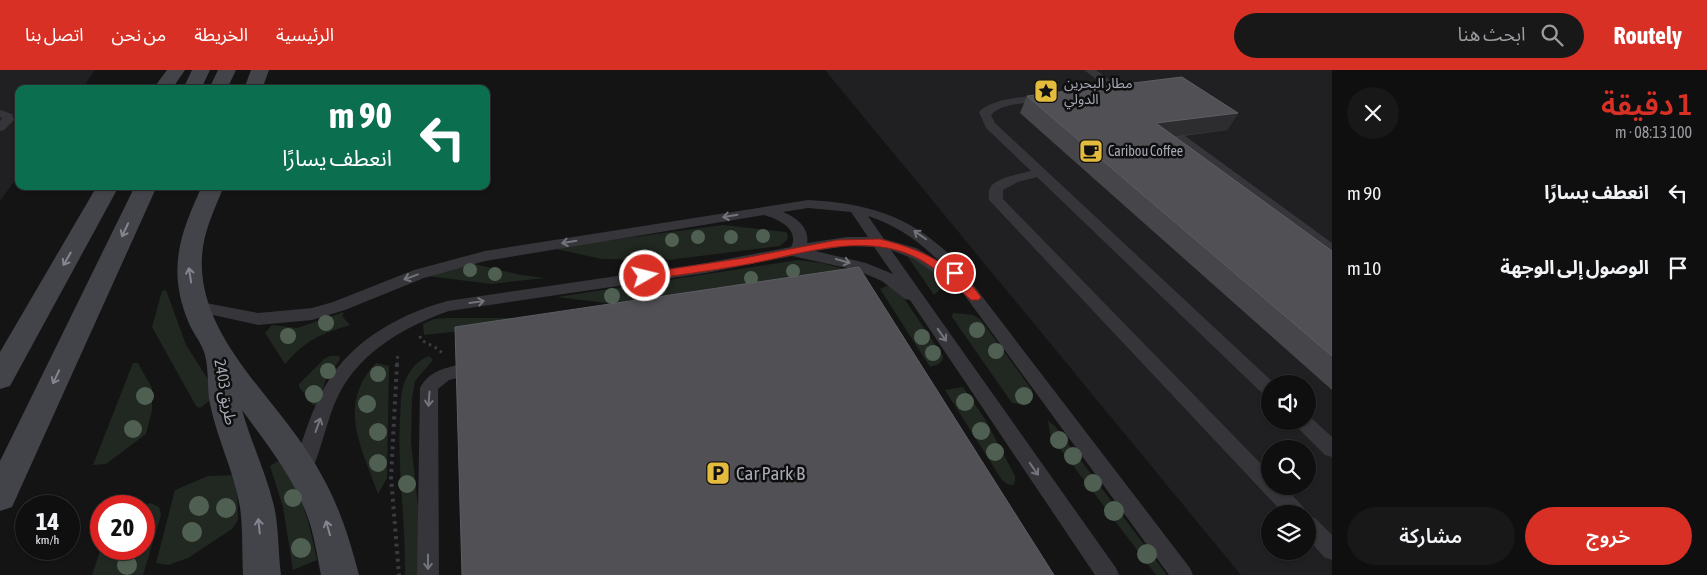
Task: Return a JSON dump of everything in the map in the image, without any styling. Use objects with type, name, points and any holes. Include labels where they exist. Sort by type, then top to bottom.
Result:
[{"type":"main road","points":[[165,85],[176,70]]},
{"type":"main road","points":[[194,85],[201,70]]},
{"type":"main road","points":[[220,85],[227,70]]},
{"type":"main road","points":[[254,85],[260,70]]},
{"type":"main road","points":[[0,378],[106,190]]},
{"type":"main road","points":[[0,496],[144,190]]},
{"type":"main road","name":"طريق 2403","points":[[211,190],[194,232],[189,265],[195,306],[203,326],[219,352],[224,403],[246,466],[257,507],[262,575]]},
{"type":"main road","points":[[219,352],[302,471],[327,521],[340,575]]},
{"type":"lane","points":[[1089,70],[1129,99]]},
{"type":"lane","points":[[1097,92],[1116,89]]},
{"type":"lane","points":[[1059,96],[1011,102],[993,107],[985,115],[990,125],[1261,381]]},
{"type":"lane","points":[[1177,136],[1332,250]]},
{"type":"lane","points":[[1040,172],[1013,179],[996,188],[996,200],[1261,477]]},
{"type":"lane","points":[[195,306],[258,319],[302,315],[339,306],[427,271],[485,256],[808,204],[856,208],[880,214],[896,221],[924,238],[947,260],[1182,575]]},
{"type":"lane","points":[[856,208],[1108,575]]},
{"type":"lane","points":[[760,211],[783,217],[799,230],[800,246],[795,252]]},
{"type":"lane","points":[[302,471],[329,395],[349,364],[376,338],[418,316],[447,306],[744,262],[837,243],[880,243],[908,250],[939,267],[975,297]]},
{"type":"lane","points":[[795,252],[839,259],[864,267],[887,278],[908,292],[922,306]]},
{"type":"lane","points":[[428,575],[428,417],[430,388],[436,380],[444,375],[461,371]]},
{"type":"lane","points":[[1313,430],[1332,448]]},
{"type":"lane","points":[[1279,495],[1288,505]]},
{"type":"lane","points":[[1316,533],[1332,550]]},
{"type":"path","points":[[399,345],[395,385],[392,477],[399,575]]},
{"type":"shaded area","points":[[0,70],[95,70],[85,85],[15,85],[15,180],[0,201]]},
{"type":"shaded area","name":"مطار البحرين الدولي","points":[[825,70],[1332,70],[1332,575],[1241,575]]},
{"type":"shaded area","points":[[723,225],[786,232],[788,235],[787,240],[780,246],[668,260],[602,259],[551,248]]},
{"type":"shaded area","points":[[908,257],[911,257],[949,281],[934,295]]},
{"type":"shaded area","points":[[798,260],[822,263],[856,272],[622,305],[557,297]]},
{"type":"shaded area","points":[[470,263],[521,275],[545,278],[491,284],[427,276]]},
{"type":"shaded area","points":[[887,286],[897,288],[943,356],[939,364],[930,367],[880,289]]},
{"type":"shaded area","points":[[166,290],[186,345],[216,392],[216,396],[200,408],[196,406],[152,327],[162,291]]},
{"type":"shaded area","points":[[344,312],[342,316],[350,325],[307,343],[285,364],[265,333],[272,325],[297,328]]},
{"type":"shaded area","points":[[953,313],[973,315],[981,320],[1032,390],[1033,396],[1019,404],[1012,403],[952,317]]},
{"type":"shaded area","points":[[517,318],[462,331],[424,335],[423,324],[434,319]]},
{"type":"shaded area","points":[[330,356],[339,356],[340,358],[326,379],[319,402],[313,405],[299,387],[299,384],[324,359]]},
{"type":"shaded area","points":[[429,356],[433,360],[415,381],[412,398],[411,443],[421,533],[420,575],[405,575],[399,438],[401,394],[412,368]]},
{"type":"shaded area","points":[[133,363],[138,363],[152,388],[152,410],[146,434],[106,464],[93,465]]},
{"type":"shaded area","points":[[376,363],[389,366],[387,478],[378,494],[360,443],[355,411],[357,395],[364,379]]},
{"type":"shaded area","points":[[963,387],[985,419],[1015,476],[1013,485],[1007,484],[1002,480],[945,390]]},
{"type":"shaded area","points":[[1048,421],[1055,426],[1167,575],[1156,575],[1051,439]]},
{"type":"shaded area","points":[[278,461],[293,482],[299,495],[308,521],[317,560],[293,570],[283,507],[270,466]]},
{"type":"shaded area","points":[[237,475],[238,520],[232,529],[188,558],[168,565],[156,563],[175,490],[208,476]]},
{"type":"shaded area","points":[[155,505],[159,507],[161,515],[155,535]]},
{"type":"shaded area","points":[[97,560],[148,560],[143,575],[92,575]]},
{"type":"building","points":[[1182,77],[1238,113],[1156,123],[1332,251],[1332,356],[1027,96]]},
{"type":"building","name":"Car Park B","points":[[859,267],[1054,575],[462,575],[455,327]]},
{"type":"place","name":"مطار البحرين الدولي","points":[[1046,91]]},
{"type":"place","name":"Caribou Coffee","points":[[1091,151]]},
{"type":"place","name":"Car Park B","points":[[718,473]]},
{"type":"route","points":[[645,276],[744,262],[837,243],[880,243],[908,250],[926,259],[939,267],[975,297],[955,273]]}]
